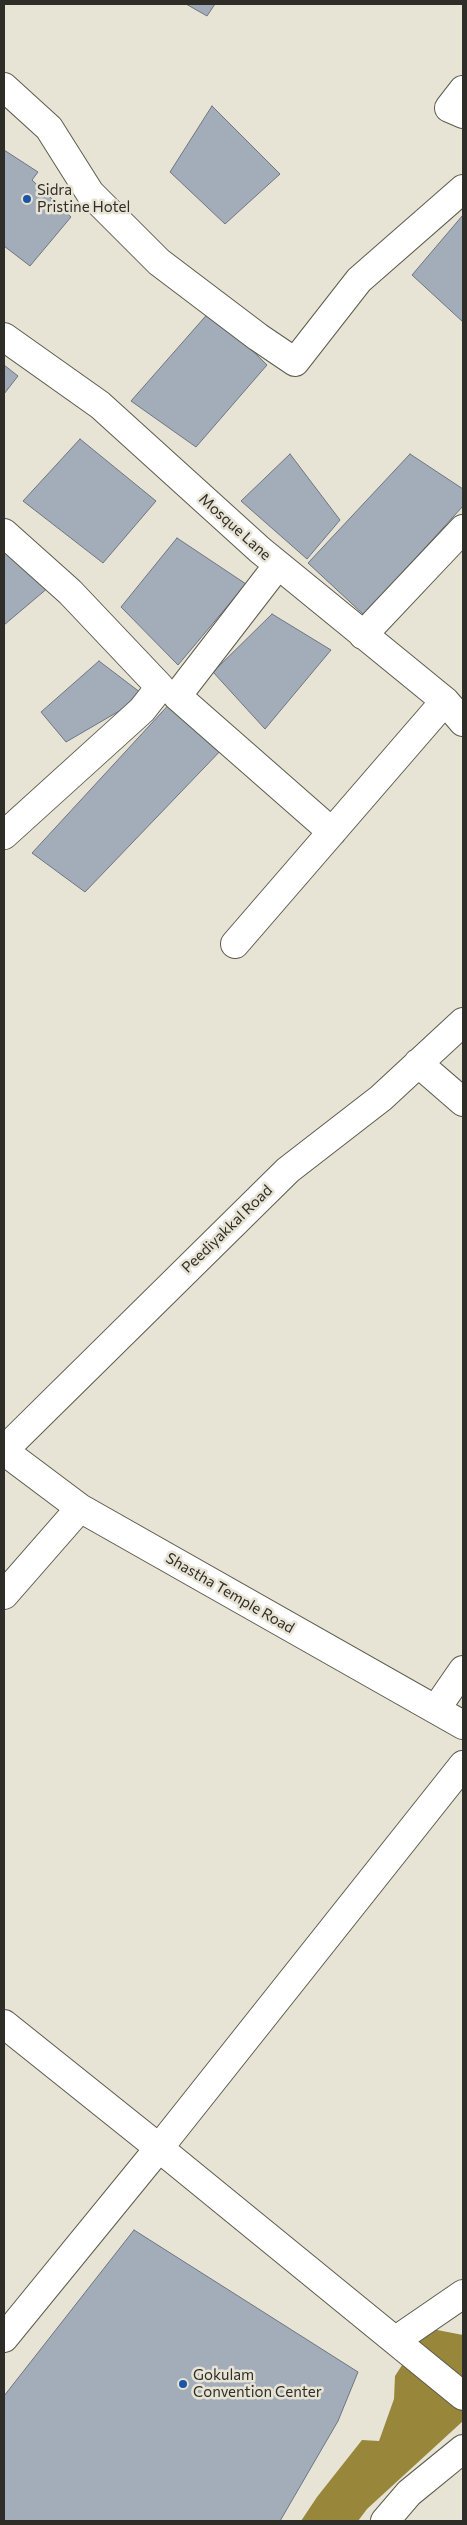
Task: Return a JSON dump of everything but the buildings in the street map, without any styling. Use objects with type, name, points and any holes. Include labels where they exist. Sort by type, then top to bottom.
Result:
[{"type":"street","points":[[4,87],[50,128],[90,193],[159,262],[258,337],[295,362],[359,280],[463,189]]},
{"type":"street","points":[[463,90],[448,108],[463,114]]},
{"type":"street","name":"Mosque Lane","points":[[4,337],[100,405],[278,565],[445,701],[463,722]]},
{"type":"street","points":[[363,635],[463,529]]},
{"type":"street","points":[[4,533],[70,592],[160,687],[142,710],[4,835]]},
{"type":"street","points":[[278,565],[177,696],[332,832]]},
{"type":"street","points":[[235,944],[445,701]]},
{"type":"street","name":"Peediyakkal Road","points":[[4,1450],[288,1170],[381,1098],[463,1022]]},
{"type":"street","points":[[418,1064],[463,1102]]},
{"type":"street","name":"Shastha Temple Road","points":[[4,1450],[80,1508],[463,1725]]},
{"type":"street","points":[[4,1595],[80,1508]]},
{"type":"street","points":[[436,1709],[463,1670]]},
{"type":"street","points":[[4,2338],[159,2148],[463,1765]]},
{"type":"street","points":[[4,2024],[463,2396]]},
{"type":"street","points":[[402,2345],[463,2294]]},
{"type":"street","points":[[385,2521],[409,2493],[463,2449]]},
{"type":"shaded area","points":[[432,2329],[463,2335],[463,2421],[367,2509],[358,2521],[301,2521],[317,2497],[362,2440],[379,2441],[394,2399],[395,2376],[422,2334]]},
{"type":"place","name":"Sidra Pristine Hotel","points":[[27,199]]},
{"type":"place","name":"Gokulam Convention Center","points":[[183,2384]]}]
